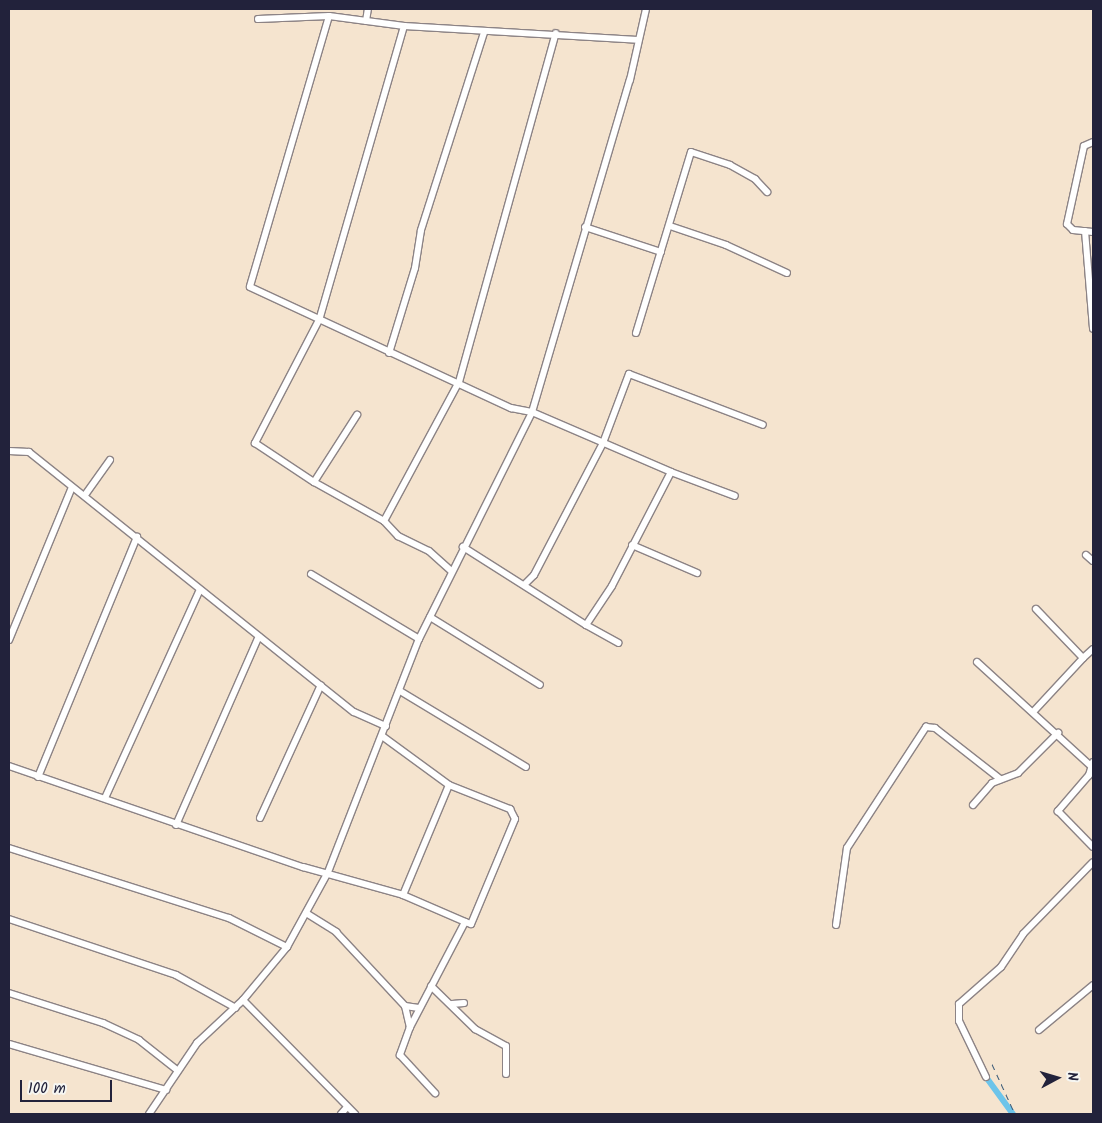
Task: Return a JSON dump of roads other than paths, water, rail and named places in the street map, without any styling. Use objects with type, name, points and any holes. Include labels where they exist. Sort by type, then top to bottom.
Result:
[{"type":"street","points":[[366,20],[368,9]]},
{"type":"street","points":[[149,1114],[197,1043],[244,1000],[287,947],[328,872],[400,691],[419,638],[532,412],[646,9]]},
{"type":"street","points":[[329,16],[250,287],[389,353],[460,382],[511,408],[532,412],[671,472],[735,496]]},
{"type":"street","points":[[258,19],[329,16],[404,26],[484,32],[556,33],[638,40]]},
{"type":"street","points":[[404,26],[319,320],[256,443],[314,482],[384,521],[398,536],[429,550],[451,571]]},
{"type":"street","points":[[389,353],[415,268],[421,230],[484,32]]},
{"type":"street","points":[[384,521],[460,382],[556,33]]},
{"type":"street","points":[[1093,142],[1084,146],[1067,224],[1093,232]]},
{"type":"street","points":[[636,334],[691,152],[730,165],[755,179],[767,192]]},
{"type":"street","points":[[670,226],[726,245],[786,273]]},
{"type":"street","points":[[585,227],[661,252]]},
{"type":"street","points":[[1085,231],[1093,329]]},
{"type":"street","points":[[524,586],[534,575],[603,443],[629,374],[763,425]]},
{"type":"street","points":[[314,482],[357,415]]},
{"type":"street","points":[[9,451],[26,450],[72,488],[85,495],[320,686],[354,712],[386,726]]},
{"type":"street","points":[[85,495],[110,460]]},
{"type":"street","points":[[586,625],[671,472]]},
{"type":"street","points":[[9,640],[72,488]]},
{"type":"street","points":[[38,777],[137,537]]},
{"type":"street","points":[[632,545],[697,573]]},
{"type":"street","points":[[463,547],[586,625],[618,643]]},
{"type":"street","points":[[1086,555],[1093,561]]},
{"type":"street","points":[[311,574],[419,638]]},
{"type":"street","points":[[105,798],[200,590]]},
{"type":"street","points":[[1036,609],[1083,658]]},
{"type":"street","points":[[430,617],[540,686]]},
{"type":"street","points":[[176,825],[259,636]]},
{"type":"street","points":[[1034,711],[1093,649]]},
{"type":"street","points":[[977,662],[1034,711],[1093,766],[1058,812],[1093,847]]},
{"type":"street","points":[[260,818],[320,686]]},
{"type":"street","points":[[400,691],[526,767]]},
{"type":"street","points":[[836,925],[847,848],[926,727],[935,728],[1000,779]]},
{"type":"street","points":[[973,804],[1000,779],[1018,774],[1058,733]]},
{"type":"street","points":[[9,766],[105,798],[176,825],[403,895],[471,924],[515,819],[510,809],[449,785],[382,736]]},
{"type":"street","points":[[403,895],[449,785]]},
{"type":"street","points":[[9,848],[229,918],[287,947]]},
{"type":"street","points":[[986,1077],[959,1020],[959,1004],[1002,967],[1023,934],[1093,862]]},
{"type":"street","points":[[306,913],[336,932],[405,1006],[410,1027]]},
{"type":"street","points":[[9,918],[176,975],[236,1008]]},
{"type":"street","points":[[435,1093],[400,1055],[419,1008],[465,922]]},
{"type":"street","points":[[431,986],[476,1029],[506,1046],[506,1074]]},
{"type":"street","points":[[1039,1030],[1093,986]]},
{"type":"street","points":[[9,992],[102,1023],[139,1040],[177,1070]]},
{"type":"street","points":[[244,1000],[355,1114]]},
{"type":"street","points":[[452,1004],[464,1003]]},
{"type":"street","points":[[405,1006],[419,1008]]},
{"type":"street","points":[[9,1044],[166,1090]]},
{"type":"street","points":[[341,1114],[347,1107]]},
{"type":"waterway","points":[[986,1077],[1013,1114]]}]
